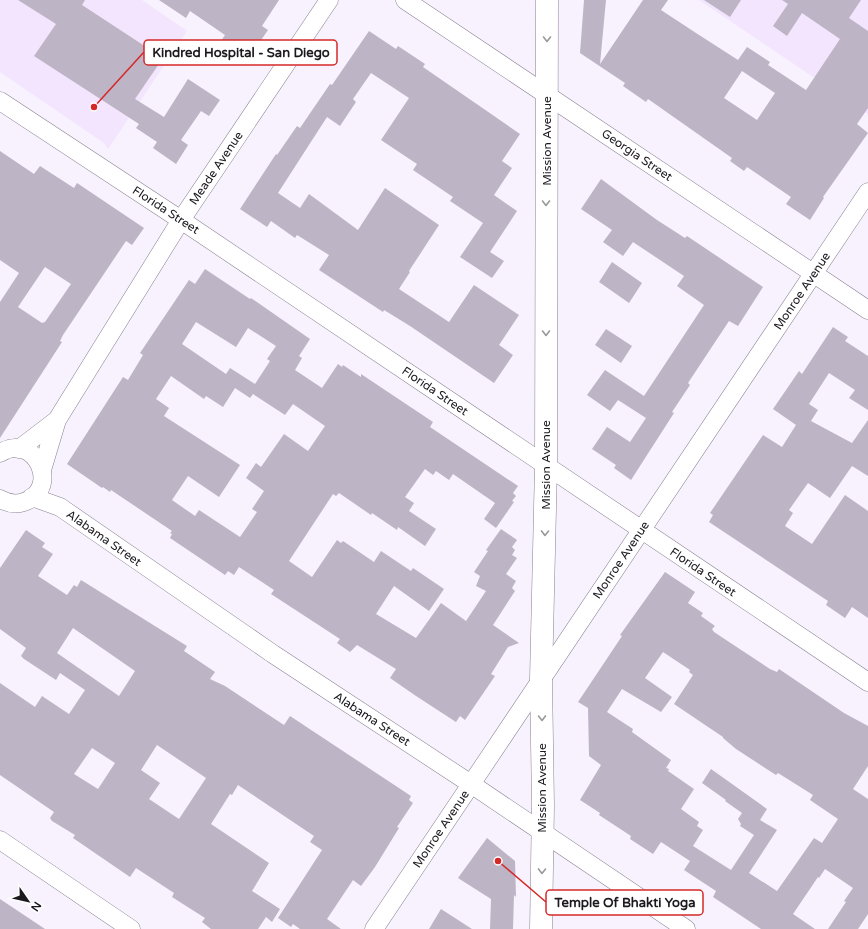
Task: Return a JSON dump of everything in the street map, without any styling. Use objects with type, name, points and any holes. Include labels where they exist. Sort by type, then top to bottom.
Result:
[{"type":"main road","name":"Mission Avenue","points":[[541,929],[541,679],[546,466],[547,0]]},
{"type":"street","name":"Meade Avenue","points":[[26,500],[39,489],[57,420],[181,220],[328,0]]},
{"type":"street","name":"Georgia Street","points":[[405,0],[868,310]]},
{"type":"street","name":"Florida Street","points":[[0,101],[181,220],[868,682]]},
{"type":"street","name":"Monroe Avenue","points":[[374,929],[868,192]]},
{"type":"street","name":"Meade Avenue","points":[[6,450],[57,420]]},
{"type":"street","name":"Alabama Street","points":[[6,450],[31,453],[36,458],[50,493],[60,507],[273,654],[471,784],[686,929]]},
{"type":"street","name":"Alabama Street","points":[[0,499],[11,503],[26,500],[60,507]]},
{"type":"street","points":[[0,513],[26,500]]},
{"type":"street","points":[[0,840],[131,929]]},
{"type":"shaded area","points":[[0,0],[142,0],[187,31],[108,149],[104,143],[0,72]]},
{"type":"shaded area","points":[[699,0],[868,0],[868,114]]},
{"type":"building","points":[[18,0],[85,0],[82,5],[163,58],[135,99],[164,117],[188,79],[220,100],[209,116],[201,111],[181,140],[188,145],[176,164],[153,148],[157,142],[136,128],[139,124],[34,56],[56,24]]},
{"type":"building","points":[[159,0],[279,0],[262,26],[268,30],[246,62],[219,44],[225,35],[190,11],[186,18]]},
{"type":"building","points":[[584,0],[606,0],[600,64],[643,0],[668,0],[661,10],[696,33],[738,60],[747,47],[770,62],[768,65],[806,90],[840,39],[802,13],[787,36],[773,26],[788,4],[782,0],[861,0],[849,18],[868,31],[868,108],[857,124],[868,133],[823,197],[824,198],[810,220],[786,204],[791,197],[747,167],[744,171],[730,161],[732,158],[648,99],[646,102],[623,86],[625,83],[580,53]],"holes":[[[742,71],[775,93],[757,120],[724,98]]]},
{"type":"building","points":[[704,0],[741,0],[730,17]]},
{"type":"building","points":[[369,31],[396,49],[398,46],[425,64],[423,67],[520,134],[502,161],[512,168],[494,195],[517,211],[490,252],[504,261],[492,278],[460,257],[483,223],[450,201],[453,197],[413,170],[417,164],[381,140],[409,98],[371,73],[353,99],[356,102],[340,126],[327,117],[278,193],[300,208],[309,194],[358,230],[385,188],[439,225],[399,289],[449,322],[474,285],[519,315],[499,345],[513,355],[494,383],[410,326],[384,310],[383,312],[319,270],[329,255],[297,235],[295,238],[271,221],[267,227],[240,209],[276,154],[277,155],[297,126],[300,128]]},
{"type":"building","points":[[0,151],[34,174],[40,166],[74,188],[77,183],[144,228],[132,245],[126,241],[63,335],[60,341],[62,342],[0,438],[0,302],[19,273],[0,260]],"holes":[[[45,267],[71,284],[45,322],[42,323],[18,307]]]},
{"type":"building","points":[[601,179],[657,220],[685,238],[687,236],[763,287],[738,326],[729,321],[688,383],[690,385],[672,412],[674,413],[631,480],[614,468],[616,465],[592,449],[607,427],[630,442],[646,418],[618,400],[610,411],[587,395],[605,370],[644,396],[704,305],[677,286],[684,276],[633,242],[623,256],[603,242],[612,230],[581,209]]},
{"type":"building","points":[[612,262],[642,283],[629,303],[599,282]]},
{"type":"building","points":[[205,269],[250,299],[251,298],[310,339],[299,356],[302,358],[295,370],[322,388],[338,364],[342,367],[343,365],[361,377],[361,374],[433,422],[430,427],[518,486],[513,493],[516,496],[512,501],[514,502],[496,528],[484,519],[495,503],[453,474],[449,480],[436,471],[433,475],[425,469],[405,497],[414,503],[409,511],[436,529],[425,546],[398,527],[397,530],[372,513],[371,515],[339,493],[336,496],[333,494],[289,561],[312,577],[337,540],[341,543],[343,541],[374,562],[381,551],[411,571],[413,568],[444,589],[429,611],[394,586],[376,614],[416,638],[441,603],[466,621],[486,591],[476,586],[480,576],[474,572],[488,551],[486,550],[501,529],[517,540],[512,547],[515,550],[512,555],[517,558],[506,574],[516,581],[512,588],[515,591],[493,625],[519,643],[508,647],[491,674],[495,676],[465,720],[460,716],[456,722],[390,678],[396,669],[357,645],[350,652],[337,643],[340,639],[271,594],[274,590],[239,567],[234,575],[228,571],[225,575],[170,538],[172,534],[170,533],[172,531],[111,490],[110,492],[103,487],[102,488],[67,464],[123,377],[128,380],[143,355],[140,353],[189,280],[195,284]],"holes":[[[196,322],[236,347],[248,328],[276,346],[267,359],[270,361],[255,384],[230,368],[226,374],[182,344]],[[171,376],[204,399],[206,396],[223,407],[235,388],[250,398],[253,394],[285,415],[293,404],[325,426],[308,451],[284,434],[261,467],[256,463],[246,478],[264,491],[252,509],[257,512],[240,537],[199,510],[195,516],[172,500],[188,476],[219,497],[240,465],[164,416],[169,408],[156,399]]]},
{"type":"building","points":[[833,327],[848,337],[845,341],[868,356],[868,410],[849,398],[855,390],[829,373],[809,404],[818,410],[811,421],[852,443],[868,420],[868,476],[852,466],[830,498],[808,483],[789,510],[793,513],[785,526],[812,544],[845,495],[868,511],[868,618],[852,607],[845,618],[826,605],[828,601],[709,522],[713,515],[710,513],[763,435],[782,447],[796,425],[773,409],[799,371],[802,374]]},
{"type":"building","points":[[606,329],[632,346],[621,363],[595,345]]},
{"type":"building","points":[[26,530],[45,543],[42,547],[53,554],[38,576],[67,595],[74,585],[77,587],[81,580],[187,646],[184,651],[215,672],[210,679],[225,686],[284,725],[290,716],[411,796],[409,800],[413,803],[397,827],[399,828],[375,867],[361,886],[353,880],[327,919],[341,929],[300,929],[293,924],[291,927],[278,918],[322,850],[310,842],[314,836],[238,785],[232,795],[230,794],[211,824],[269,863],[252,891],[280,909],[272,922],[266,917],[258,929],[211,929],[202,922],[205,918],[172,897],[174,893],[136,868],[130,877],[73,838],[75,835],[52,821],[50,818],[54,812],[0,775],[0,683],[35,707],[42,696],[69,714],[85,690],[60,673],[56,680],[24,659],[21,656],[26,648],[0,629],[0,568]],"holes":[[[73,628],[135,671],[119,696],[57,653]],[[157,745],[206,778],[179,819],[149,799],[160,783],[141,770]],[[92,748],[115,763],[98,789],[74,774]]]},
{"type":"building","points":[[665,572],[695,592],[688,603],[703,613],[701,616],[715,626],[712,629],[714,632],[770,669],[777,672],[779,669],[844,713],[868,726],[868,766],[853,789],[868,799],[868,914],[858,929],[828,929],[846,902],[844,901],[853,888],[825,869],[793,914],[815,929],[761,929],[713,897],[716,891],[684,870],[690,861],[661,842],[653,854],[630,839],[631,836],[599,815],[600,813],[580,800],[601,765],[589,756],[588,708],[578,702],[622,636],[620,635]],"holes":[[[663,652],[690,670],[689,672],[693,675],[674,704],[723,737],[736,749],[776,775],[778,773],[813,795],[810,800],[838,819],[822,843],[814,838],[777,891],[749,873],[777,830],[760,820],[767,809],[711,769],[702,783],[742,813],[738,819],[741,824],[740,826],[754,835],[731,870],[693,846],[703,830],[697,826],[699,822],[681,809],[694,789],[668,771],[669,769],[666,768],[671,760],[632,732],[633,729],[607,712],[622,689],[661,712],[672,697],[645,678]]]},
{"type":"building","points":[[487,838],[515,861],[516,897],[514,895],[513,929],[490,929],[491,899],[458,878]]},
{"type":"building","points":[[0,899],[45,929],[0,929]]},
{"type":"building","points":[[441,909],[472,929],[429,929]]},
{"type":"place","name":"Kindred Hospital - San Diego","points":[[94,107]]},
{"type":"place","name":"Temple Of Bhakti Yoga","points":[[498,861]]}]
